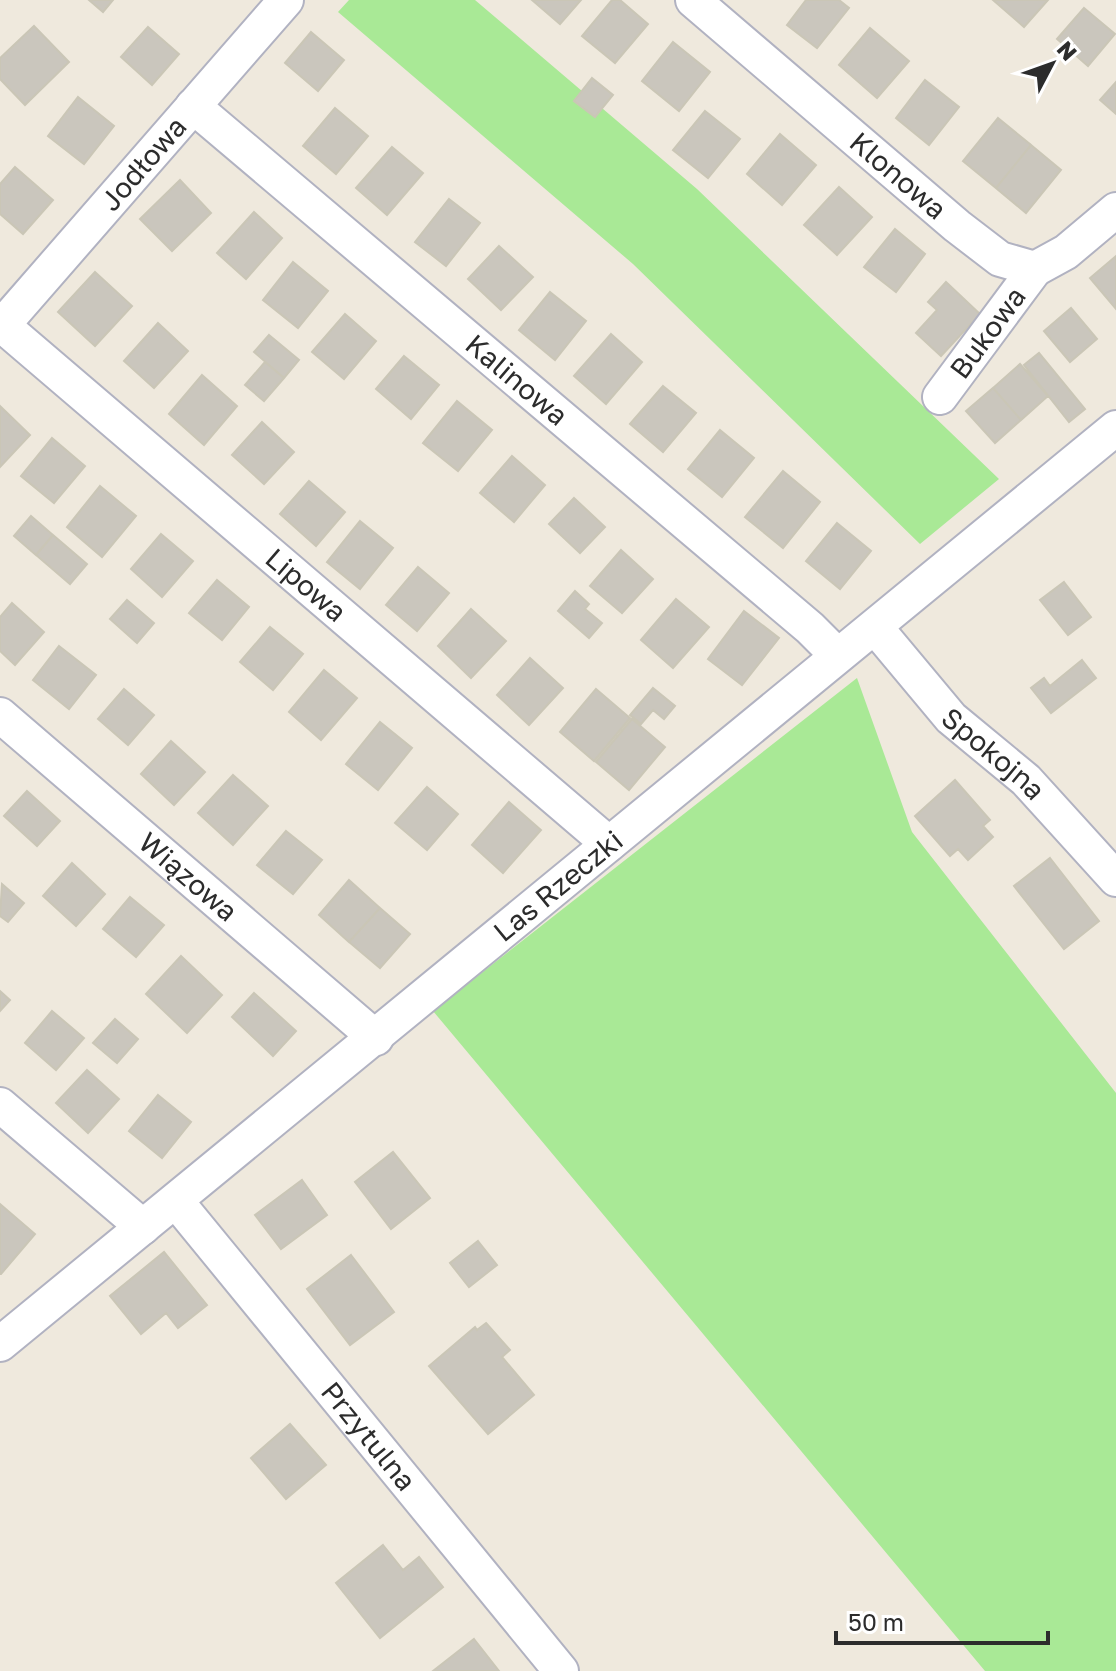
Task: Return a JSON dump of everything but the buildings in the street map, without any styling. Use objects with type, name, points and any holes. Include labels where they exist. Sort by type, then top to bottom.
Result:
[{"type":"street","name":"Jodłowa","points":[[1,327],[286,0]]},
{"type":"street","name":"Klonowa","points":[[693,0],[957,226],[1000,259],[1035,269]]},
{"type":"street","name":"Kalinowa","points":[[193,106],[810,628],[837,655]]},
{"type":"street","points":[[1035,269],[1066,252],[1116,210]]},
{"type":"street","name":"Bukowa","points":[[940,397],[1035,269]]},
{"type":"street","name":"Lipowa","points":[[1,327],[609,844]]},
{"type":"street","name":"Las Rzeczki","points":[[0,1344],[1116,428]]},
{"type":"street","name":"Spokojna","points":[[875,627],[951,718],[1026,780],[1116,879]]},
{"type":"street","name":"Wiązowa","points":[[0,715],[376,1038]]},
{"type":"street","points":[[0,1105],[143,1227]]},
{"type":"street","name":"Przytulna","points":[[176,1201],[561,1671]]},
{"type":"green space","points":[[349,0],[475,0],[697,189],[999,479],[920,544],[633,264],[338,12]]},
{"type":"green space","points":[[857,678],[912,832],[1116,1093],[1116,1671],[985,1671],[433,1011]]}]
